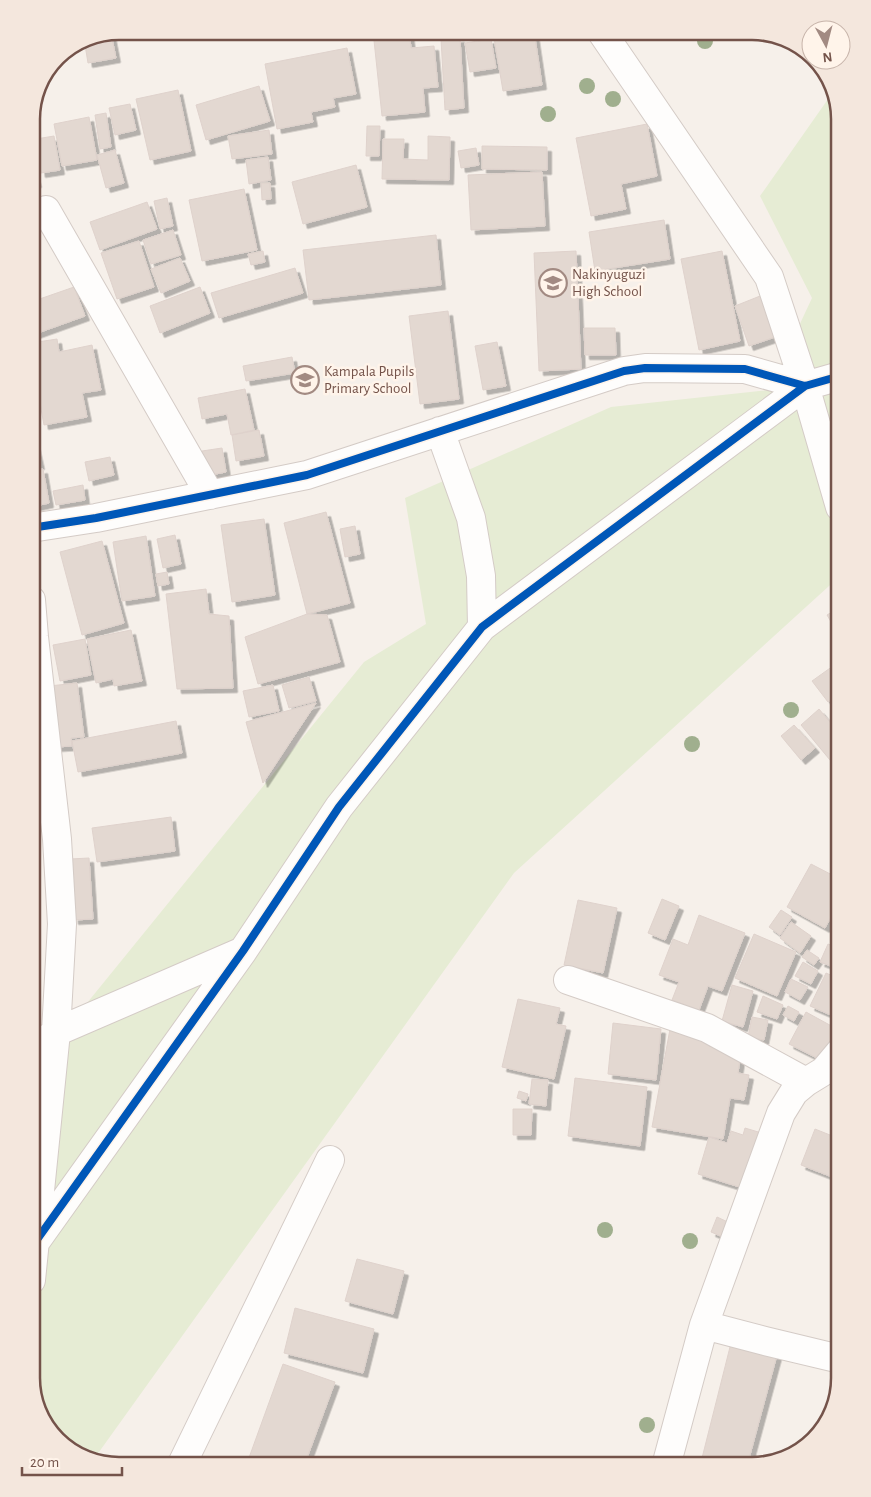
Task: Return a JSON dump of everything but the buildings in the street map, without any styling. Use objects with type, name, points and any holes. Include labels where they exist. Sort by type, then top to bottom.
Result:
[{"type":"street","points":[[607,40],[769,278],[805,386],[831,476]]},
{"type":"street","points":[[46,210],[210,495]]},
{"type":"street","points":[[40,527],[96,518],[307,475],[624,371],[645,368],[745,369],[805,386]]},
{"type":"street","points":[[40,1235],[243,951],[339,807],[482,627],[805,386],[831,379]]},
{"type":"street","points":[[440,431],[471,518],[481,576],[482,627]]},
{"type":"street","points":[[40,691],[57,839],[62,924],[56,1032],[40,1180]]},
{"type":"street","points":[[40,1045],[56,1032],[243,951]]},
{"type":"street","points":[[568,980],[707,1028],[806,1082]]},
{"type":"street","points":[[668,1457],[704,1325],[781,1113],[794,1092],[824,1071],[831,1063]]},
{"type":"street","points":[[185,1457],[330,1160]]},
{"type":"street","points":[[704,1325],[831,1357]]},
{"type":"green space","points":[[828,99],[831,119],[831,584],[514,873],[98,1454],[84,1449],[75,1444],[53,1422],[48,1413],[41,1388],[40,1061],[364,662],[426,624],[405,498],[611,407],[769,390],[812,298],[760,196]]},
{"type":"cycle path","points":[[40,527],[96,518],[307,475],[624,371],[645,368],[745,369],[805,386],[831,379]]},
{"type":"cycle path","points":[[40,1235],[243,951],[339,807],[482,627],[805,386]]},
{"type":"place","name":"Nakinyuguzi High School","points":[[553,283]]},
{"type":"place","name":"Kampala Pupils Primary School","points":[[305,380]]}]
